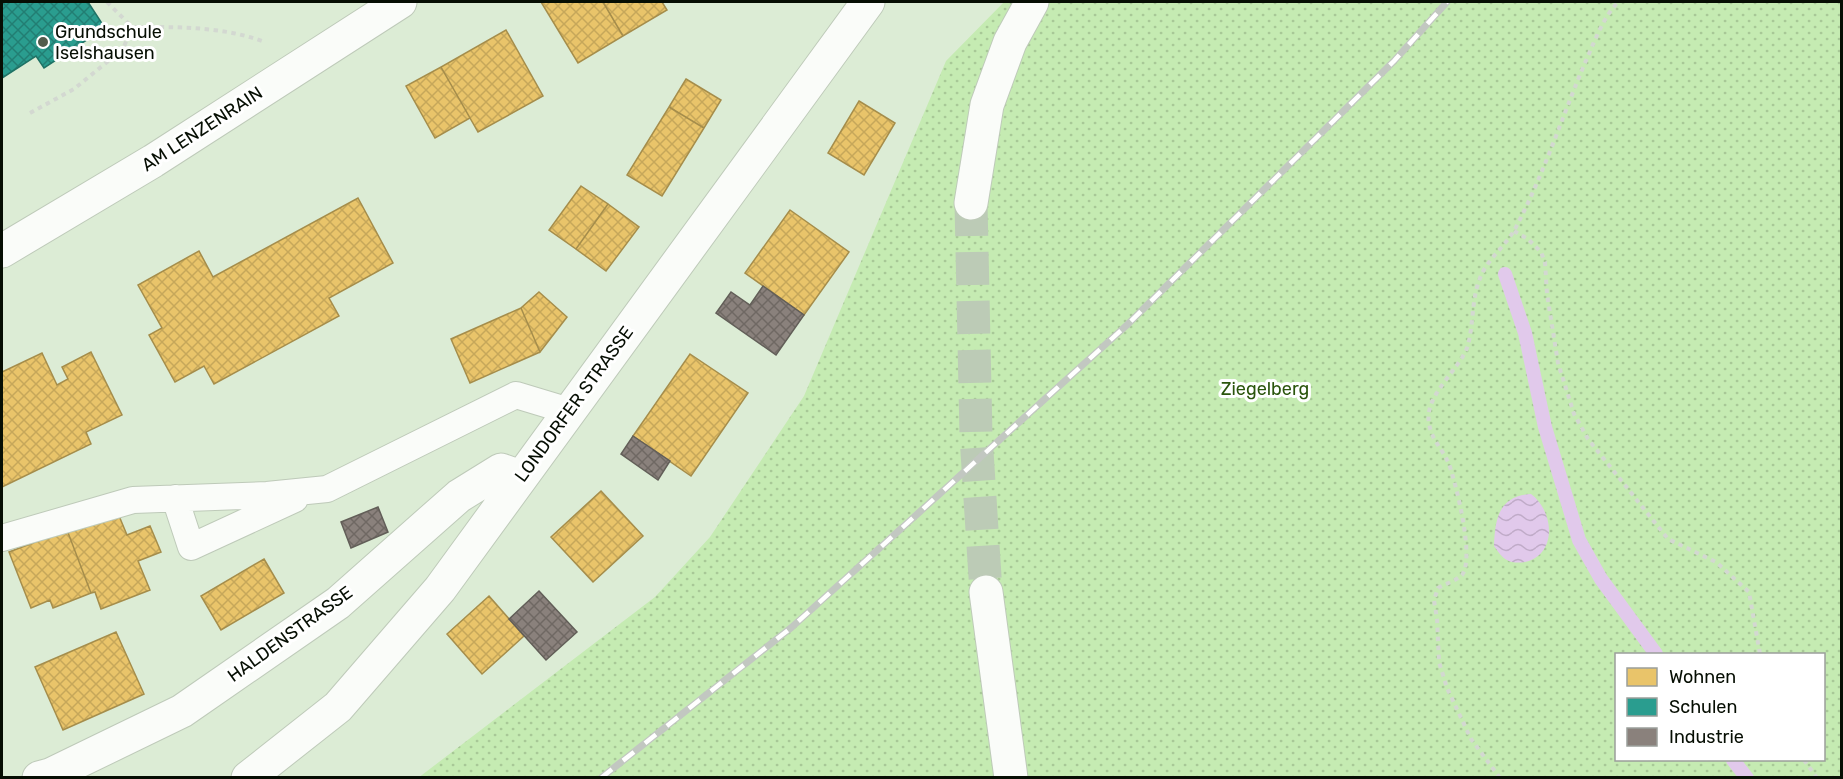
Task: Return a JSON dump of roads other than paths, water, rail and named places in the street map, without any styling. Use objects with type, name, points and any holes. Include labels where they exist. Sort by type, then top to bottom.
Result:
[{"type":"street","name":"AM LENZENRAIN","points":[[2,251],[153,160],[400,2]]},
{"type":"street","name":"LONDORFER STRASSE","points":[[248,777],[338,707],[440,589],[868,2]]},
{"type":"street","points":[[971,203],[987,105],[1010,42],[1032,2]]},
{"type":"street","name":"HALDENSTRASSE","points":[[39,777],[50,775],[182,711],[338,603],[459,496],[501,470],[521,477]]},
{"type":"street","points":[[986,592],[1011,777]]},
{"type":"lane","points":[[2,538],[133,500],[267,495],[327,489],[516,395],[569,411]]},
{"type":"lane","points":[[175,498],[191,547],[314,490]]},
{"type":"water","points":[[1531,494],[1539,501],[1548,521],[1547,541],[1543,550],[1536,557],[1525,562],[1511,562],[1503,558],[1494,546],[1498,518],[1505,504],[1512,499]]},
{"type":"waterway","points":[[1505,274],[1525,333],[1545,427],[1579,540],[1601,579],[1655,653]]},
{"type":"waterway","points":[[1734,761],[1747,778]]},
{"type":"tunnel","points":[[971,203],[976,436],[986,592]]},
{"type":"railway","points":[[601,778],[792,627],[1127,325],[1394,61],[1447,2]]},
{"type":"place","name":"Grundschule Iselshausen","points":[[43,42]]},
{"type":"park label","name":"Ziegelberg","points":[[1265,389]]}]
